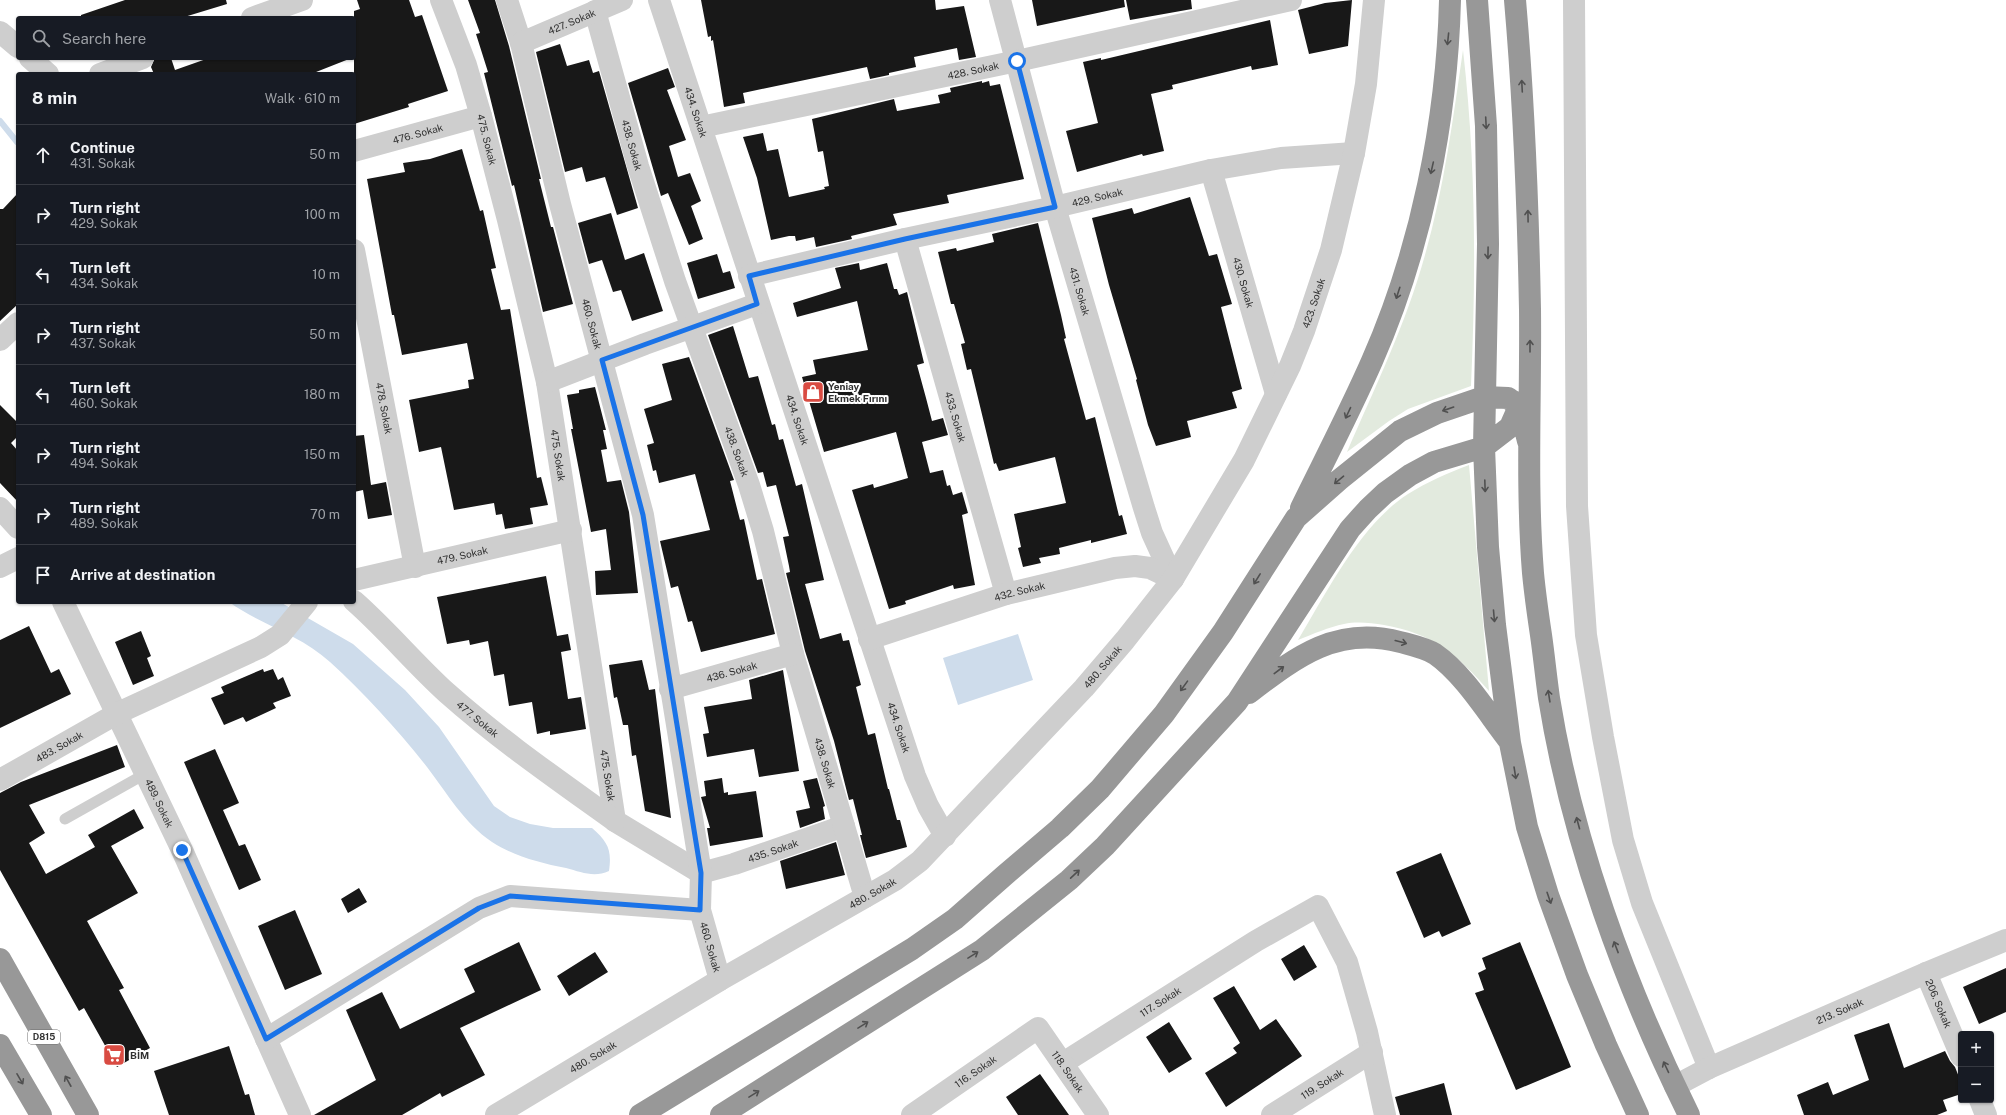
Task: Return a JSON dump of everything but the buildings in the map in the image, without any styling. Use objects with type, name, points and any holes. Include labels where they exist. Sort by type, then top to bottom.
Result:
[{"type":"highway","points":[[640,1115],[912,949],[955,918],[1060,828],[1100,789],[1164,714],[1223,632],[1296,518],[1373,360],[1404,274],[1423,206],[1434,159],[1449,25],[1450,0]]},
{"type":"highway","points":[[1477,0],[1486,126],[1488,244],[1484,447],[1488,547],[1493,609],[1510,743],[1527,827],[1548,894],[1580,982],[1634,1114]]},
{"type":"highway","points":[[1514,0],[1521,74],[1527,205],[1530,380],[1528,441],[1529,504],[1533,575],[1549,699],[1566,778],[1608,926],[1640,1011],[1689,1115]]},
{"type":"highway","points":[[721,1115],[982,950],[1027,914],[1105,846],[1237,702],[1350,529],[1368,509],[1385,493],[1410,475],[1428,465],[1484,447],[1510,427],[1530,380]]},
{"type":"highway","points":[[1296,518],[1339,480],[1400,431],[1437,413],[1484,397],[1508,398],[1519,406],[1528,441]]},
{"type":"highway","points":[[1237,702],[1292,660],[1322,645],[1347,639],[1374,637],[1390,639],[1434,654],[1451,668],[1470,690],[1510,743]]},
{"type":"highway","name":"D815","points":[[0,959],[88,1115]]},
{"type":"highway","points":[[0,1045],[40,1115]]},
{"type":"street","points":[[261,10],[302,0]]},
{"type":"street","name":"475. Sokak","points":[[442,0],[466,65],[481,116],[547,382],[615,821]]},
{"type":"street","name":"460. Sokak","points":[[507,0],[521,43],[560,204],[643,515],[701,873],[700,910],[720,980]]},
{"type":"street","name":"427. Sokak","points":[[521,43],[622,0]]},
{"type":"street","name":"434. Sokak","points":[[659,0],[701,126],[757,304],[915,776],[928,806],[945,836]]},
{"type":"street","name":"431. Sokak","points":[[1000,0],[1055,207],[1152,533],[1173,579]]},
{"type":"street","name":"428. Sokak","points":[[701,126],[1017,61],[1291,0]]},
{"type":"street","name":"423. Sokak","points":[[1173,579],[1244,460],[1290,366],[1317,296],[1331,250],[1354,153],[1366,84],[1374,0]]},
{"type":"street","points":[[1574,0],[1577,506],[1586,635],[1603,737],[1623,840],[1642,903],[1709,1068]]},
{"type":"street","name":"438. Sokak","points":[[595,11],[638,166],[692,328],[749,485],[763,531],[793,654],[865,897]]},
{"type":"street","points":[[0,32],[16,45]]},
{"type":"street","points":[[32,60],[46,72]]},
{"type":"street","points":[[105,72],[138,60]]},
{"type":"street","name":"476. Sokak","points":[[356,150],[481,116]]},
{"type":"street","name":"429. Sokak","points":[[749,276],[1211,170],[1281,158],[1354,153]]},
{"type":"street","name":"430. Sokak","points":[[1211,170],[1276,394]]},
{"type":"street","name":"433. Sokak","points":[[905,239],[1006,594]]},
{"type":"street","name":"478. Sokak","points":[[356,270],[361,320],[415,567]]},
{"type":"street","points":[[547,382],[602,360],[757,304]]},
{"type":"street","points":[[0,340],[16,325]]},
{"type":"street","points":[[0,508],[16,526]]},
{"type":"street","name":"479. Sokak","points":[[356,580],[571,530]]},
{"type":"street","points":[[0,567],[16,559]]},
{"type":"street","name":"432. Sokak","points":[[869,639],[1006,594],[1115,568],[1135,566],[1150,568],[1173,579]]},
{"type":"street","name":"480. Sokak","points":[[496,1115],[720,980],[895,880],[920,861],[1084,688],[1173,579]]},
{"type":"street","name":"477. Sokak","points":[[356,603],[381,625],[446,692],[530,760],[615,821]]},
{"type":"street","name":"489. Sokak","points":[[64,604],[118,713],[145,774],[182,850],[300,1115]]},
{"type":"street","name":"483. Sokak","points":[[0,780],[118,713],[261,648],[280,635],[304,606]]},
{"type":"street","name":"436. Sokak","points":[[670,689],[793,654]]},
{"type":"street","points":[[615,821],[701,873]]},
{"type":"street","name":"435. Sokak","points":[[701,873],[734,864],[844,826]]},
{"type":"street","points":[[266,1039],[479,908],[510,896],[700,910]]},
{"type":"street","name":"117. Sokak","points":[[1063,1062],[1256,941],[1318,906],[1347,962],[1372,1052]]},
{"type":"street","name":"213. Sokak","points":[[1675,1086],[1709,1068],[1926,973],[2006,940]]},
{"type":"street","name":"206. Sokak","points":[[1926,973],[1958,1049]]},
{"type":"street","name":"118. Sokak","points":[[1038,1028],[1063,1062],[1098,1115]]},
{"type":"street","name":"116. Sokak","points":[[912,1115],[1038,1028]]},
{"type":"street","points":[[1372,1052],[1384,1115]]},
{"type":"street","name":"119. Sokak","points":[[1272,1115],[1372,1052]]},
{"type":"street","points":[[1981,1103],[1986,1115]]},
{"type":"lane","points":[[65,819],[145,774]]},
{"type":"shaded area","points":[[1463,50],[1473,176],[1474,218],[1474,302],[1471,386],[1408,409],[1347,452],[1409,306],[1425,255],[1443,179]]},
{"type":"shaded area","points":[[1469,465],[1489,691],[1455,656],[1430,640],[1401,629],[1369,623],[1349,623],[1338,625],[1298,640],[1346,561],[1375,523],[1391,507],[1408,494],[1438,478]]},
{"type":"water","points":[[232,604],[283,604],[353,644],[405,690],[439,727],[494,806],[510,817],[530,824],[553,828],[592,828],[602,838],[608,847],[610,857],[609,871],[598,874],[588,874],[547,864],[518,855],[492,842],[464,817],[405,739],[330,662],[306,644]]},
{"type":"water","points":[[1018,634],[1033,680],[958,705],[943,658]]},
{"type":"waterway","points":[[0,121],[16,141]]},
{"type":"place","name":"Yeniay Ekmek Fırını","points":[[813,392]]},
{"type":"place","name":"BİM","points":[[114,1055]]},
{"type":"route","points":[[182,850],[266,1039],[479,908],[510,896],[700,910],[701,873],[643,515],[602,360],[757,304],[749,276],[905,239],[1055,207],[1017,61]]}]
